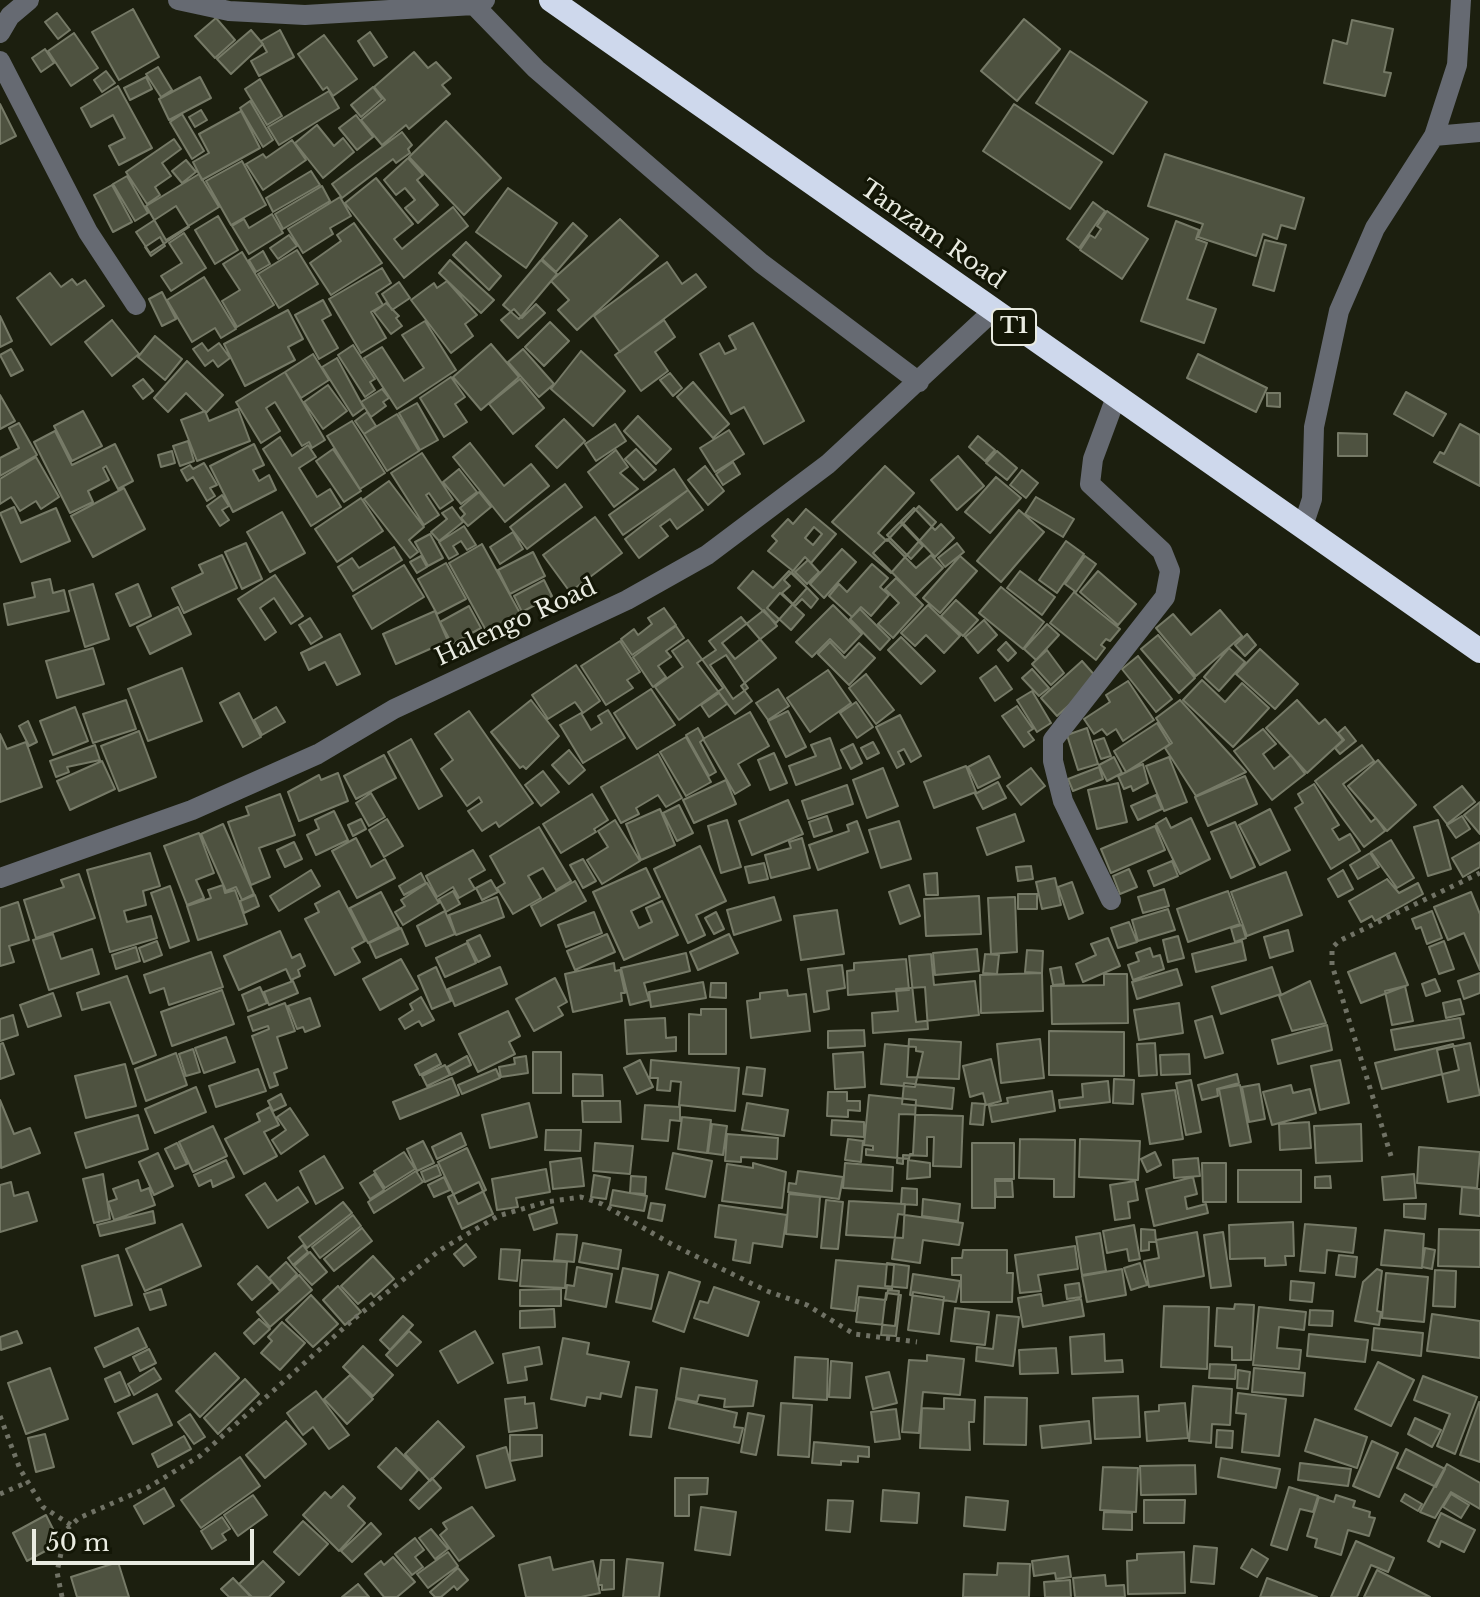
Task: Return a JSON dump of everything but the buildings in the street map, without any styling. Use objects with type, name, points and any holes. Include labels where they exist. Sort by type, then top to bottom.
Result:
[{"type":"highway","name":"Tanzam Road","points":[[551,0],[992,312],[1480,651]]},
{"type":"street","points":[[0,33],[10,16],[29,0]]},
{"type":"street","points":[[178,0],[229,11],[305,15],[479,2],[536,69],[761,263],[919,382]]},
{"type":"street","points":[[1303,526],[1312,499],[1314,427],[1339,311],[1375,228],[1434,136],[1457,65],[1461,0]]},
{"type":"street","points":[[0,61],[88,232],[136,305]]},
{"type":"street","points":[[1434,136],[1480,132]]},
{"type":"street","name":"Halengo Road","points":[[0,878],[192,810],[262,779],[318,754],[394,709],[627,600],[719,546],[828,464],[992,312]]},
{"type":"street","points":[[1111,900],[1063,801],[1053,761],[1053,740],[1165,597],[1170,571],[1162,551],[1090,484],[1093,459],[1116,397]]},
{"type":"path","points":[[1391,1156],[1332,965],[1332,948],[1339,941],[1480,873]]},
{"type":"path","points":[[62,1597],[57,1572],[66,1530],[71,1525],[200,1456],[335,1336],[440,1250],[498,1216],[546,1202],[581,1197],[602,1204],[673,1245],[767,1291],[807,1305],[854,1334],[917,1342]]},
{"type":"path","points":[[0,1416],[28,1482],[43,1507],[71,1525]]},
{"type":"path","points":[[0,1494],[28,1482]]}]
